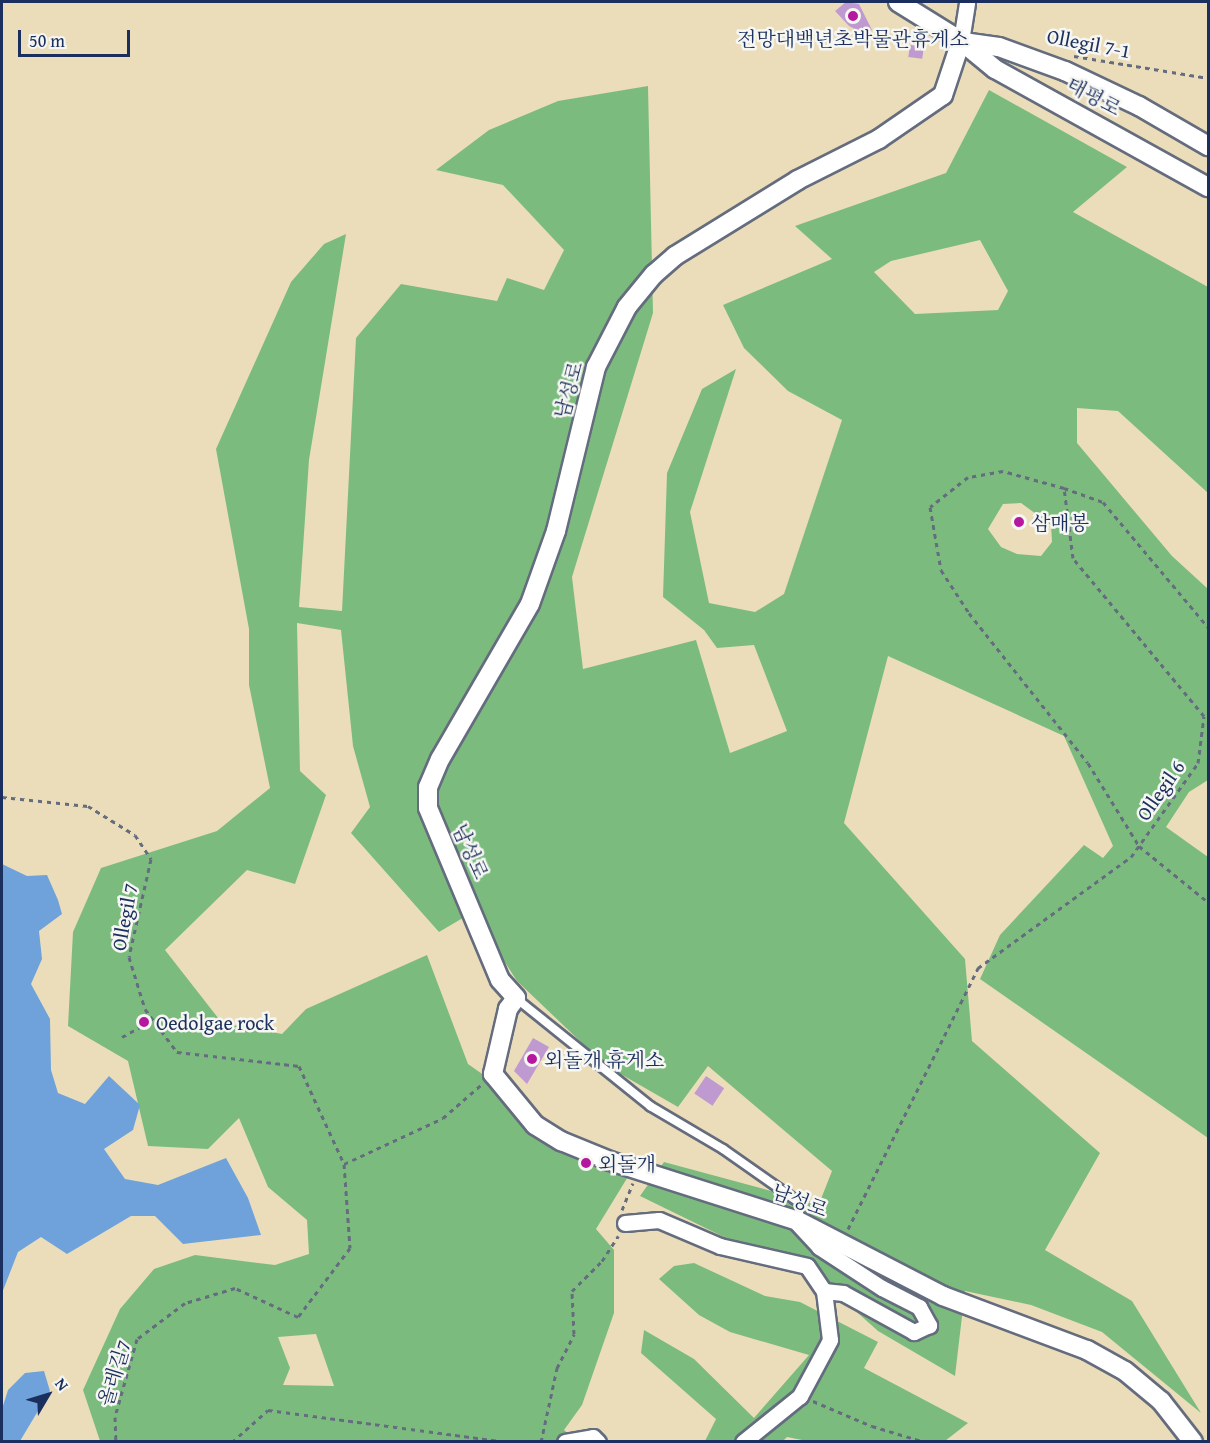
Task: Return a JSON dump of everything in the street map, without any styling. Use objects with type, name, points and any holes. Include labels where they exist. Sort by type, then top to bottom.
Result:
[{"type":"street","name":"태평로","points":[[898,2],[962,41],[995,69],[1209,186]]},
{"type":"street","points":[[962,41],[967,2]]},
{"type":"street","name":"태평로","points":[[962,41],[999,47],[1065,71],[1139,106],[1209,146]]},
{"type":"street","name":"남성로","points":[[516,998],[500,980],[433,821],[428,808],[428,788],[440,759],[530,604],[556,531],[603,351],[640,289],[675,256],[798,180],[879,139],[943,95],[962,41]]},
{"type":"street","points":[[493,1074],[508,1009],[516,998]]},
{"type":"street","name":"남성로","points":[[493,1074],[535,1125],[561,1142],[636,1169],[799,1212],[841,1242],[943,1296],[1107,1360],[1161,1401],[1193,1442]]},
{"type":"street","points":[[799,1212],[819,1247],[882,1288],[919,1307],[929,1325],[914,1332],[843,1293],[824,1291]]},
{"type":"street","points":[[625,1223],[659,1220],[720,1246],[807,1266],[824,1291],[830,1340],[800,1396],[743,1442]]},
{"type":"street","points":[[565,1442],[593,1437],[597,1442]]},
{"type":"lane","points":[[516,998],[650,1106],[723,1149],[799,1212]]},
{"type":"path","name":"Ollegil 7-1","points":[[1068,55],[1209,78]]},
{"type":"path","points":[[1209,627],[1103,502],[1064,488],[1003,471],[968,477],[930,507],[941,570],[969,613],[1088,763],[1139,846],[1209,902]]},
{"type":"path","name":"Ollegil 6","points":[[841,1242],[978,968],[1131,857],[1197,763],[1204,716],[1073,558],[1064,488]]},
{"type":"path","name":"Ollegil 7","points":[[2,797],[88,806],[135,835],[152,860],[129,957],[145,1009],[177,1052],[299,1066],[344,1164]]},
{"type":"path","points":[[122,1037],[153,1020]]},
{"type":"path","points":[[344,1164],[443,1118],[493,1074]]},
{"type":"path","name":"올레길7","points":[[116,1442],[116,1417],[137,1339],[185,1303],[235,1288],[298,1317],[350,1248],[344,1164]]},
{"type":"path","points":[[541,1442],[557,1368],[574,1334],[572,1291],[602,1261],[625,1223],[621,1205],[636,1169]]},
{"type":"path","points":[[800,1396],[872,1426],[926,1442]]},
{"type":"path","points":[[232,1442],[268,1410],[509,1442]]},
{"type":"green space","points":[[648,86],[653,313],[572,577],[583,669],[696,640],[730,753],[787,731],[754,645],[717,648],[704,630],[663,597],[667,473],[702,389],[736,369],[690,512],[709,603],[755,612],[784,594],[842,420],[788,391],[744,348],[723,305],[832,259],[795,226],[946,173],[989,90],[1127,167],[1073,212],[1208,287],[1208,493],[1118,411],[1077,408],[1077,443],[1172,556],[1208,589],[1208,780],[1189,792],[1166,827],[1208,857],[1208,1138],[980,979],[1000,935],[1084,845],[1103,858],[1113,846],[1064,736],[888,656],[844,823],[965,959],[972,1041],[1100,1153],[1045,1250],[1132,1301],[1201,1413],[1102,1332],[1031,1305],[965,1291],[955,1376],[878,1331],[812,1272],[728,1239],[640,1196],[664,1162],[819,1204],[832,1171],[708,1066],[678,1107],[605,1065],[517,981],[473,912],[439,932],[351,833],[370,807],[353,746],[341,630],[297,623],[300,771],[326,795],[295,884],[247,870],[165,950],[222,1023],[282,1034],[306,1009],[427,955],[468,1064],[505,1090],[549,1146],[629,1175],[596,1229],[614,1250],[614,1313],[582,1405],[564,1430],[576,1441],[100,1441],[83,1390],[120,1309],[154,1269],[195,1255],[275,1265],[309,1254],[307,1220],[268,1187],[239,1118],[208,1149],[148,1146],[128,1061],[68,1026],[73,932],[101,868],[217,831],[270,788],[249,685],[249,629],[216,449],[291,282],[324,244],[346,234],[309,460],[299,607],[342,611],[356,338],[401,284],[497,301],[507,278],[544,290],[564,250],[503,185],[436,170],[489,130],[558,101]],"holes":[[[980,240],[1008,291],[998,310],[915,314],[874,272],[891,261]],[[1021,503],[1051,525],[1052,542],[1041,556],[1017,554],[1001,547],[988,529],[1003,504]],[[316,1334],[334,1386],[283,1385],[290,1368],[278,1337]]]},
{"type":"green space","points":[[694,1263],[765,1296],[800,1302],[878,1342],[864,1368],[968,1423],[945,1441],[812,1442],[787,1437],[783,1441],[705,1441],[716,1419],[641,1353],[644,1330],[694,1359],[754,1418],[809,1355],[730,1332],[699,1315],[659,1279],[674,1266]]},
{"type":"water","points":[[2,864],[27,876],[47,875],[62,914],[39,931],[42,959],[31,984],[50,1019],[51,1070],[58,1093],[85,1104],[109,1076],[140,1105],[133,1130],[104,1149],[125,1179],[158,1185],[226,1158],[248,1198],[261,1235],[183,1244],[155,1216],[131,1216],[67,1254],[41,1237],[18,1252],[2,1293]]},
{"type":"water","points":[[44,1371],[50,1391],[20,1441],[2,1441],[2,1409],[8,1390],[25,1373]]},
{"type":"building","name":"전망대백년초박물관휴게소","points":[[846,2],[859,4],[872,30],[864,34],[849,26],[835,11]]},
{"type":"building","points":[[910,45],[924,47],[922,59],[908,57]]},
{"type":"building","name":"외돌개 휴게소","points":[[533,1038],[549,1047],[527,1084],[514,1071]]},
{"type":"building","points":[[706,1076],[724,1088],[712,1106],[694,1093]]},
{"type":"place","name":"전망대백년초박물관휴게소","points":[[853,16]]},
{"type":"place","name":"삼매봉","points":[[1019,522]]},
{"type":"place","name":"Oedolgae rock","points":[[144,1022]]},
{"type":"place","name":"외돌개 휴게소","points":[[532,1059]]},
{"type":"place","name":"외돌개","points":[[586,1163]]}]
